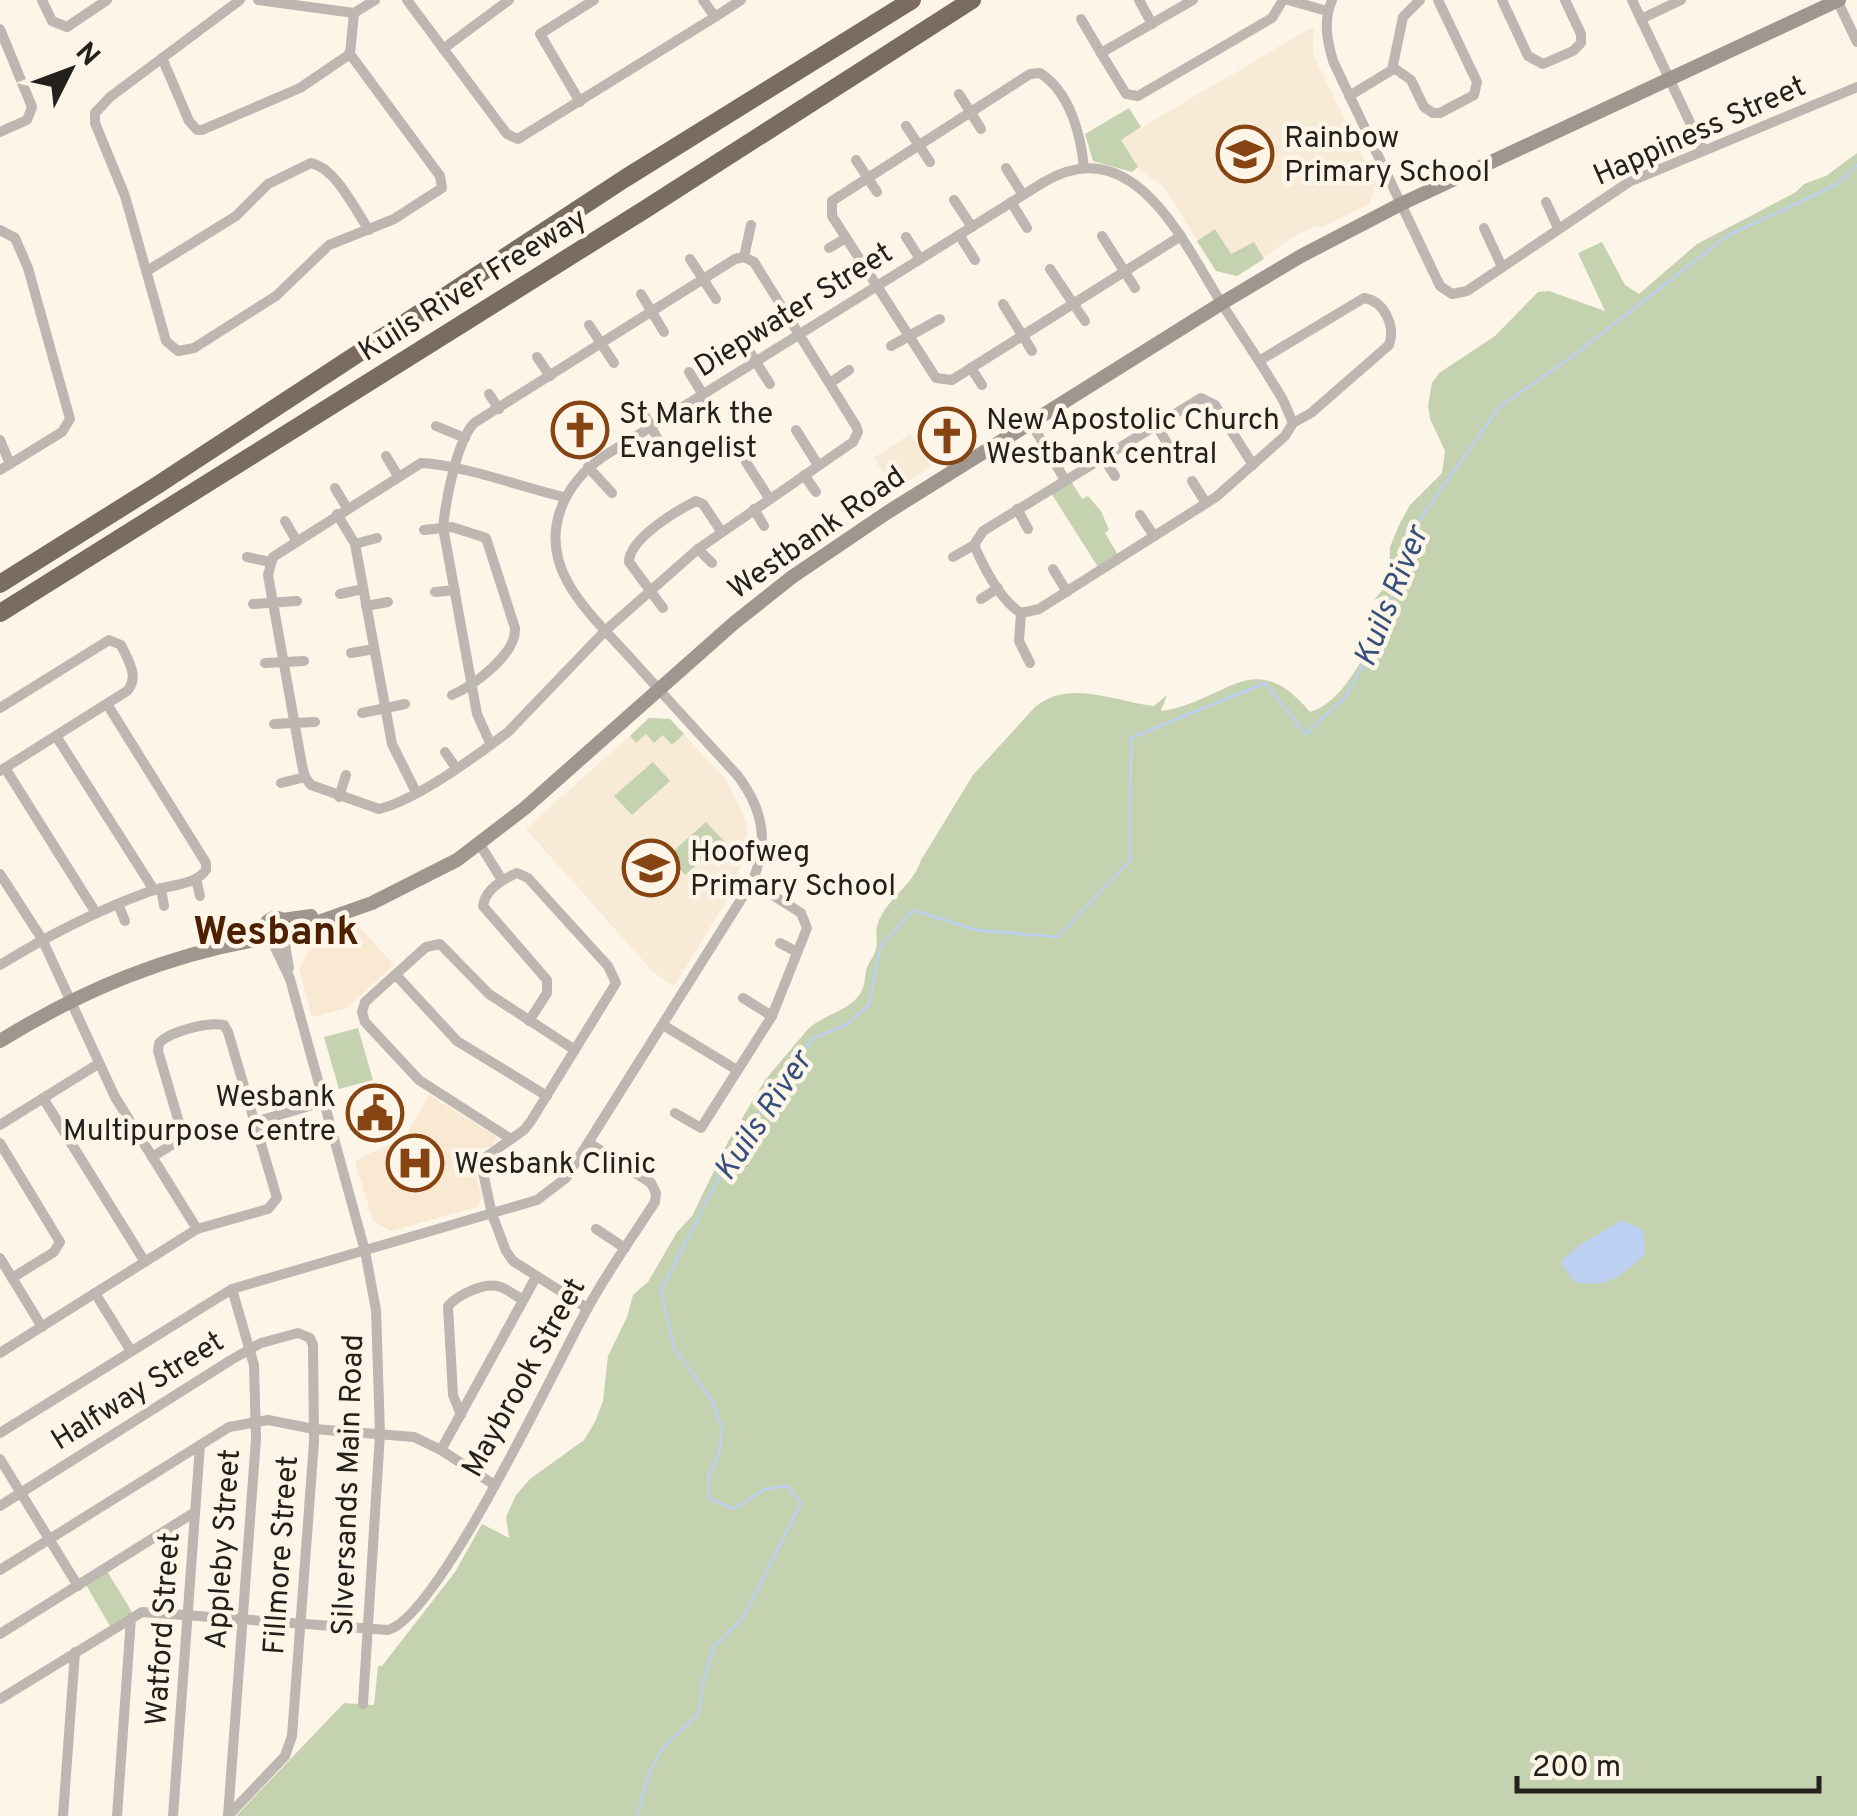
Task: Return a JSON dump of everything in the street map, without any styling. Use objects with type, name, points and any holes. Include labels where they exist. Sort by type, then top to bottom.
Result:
[{"type":"highway","name":"Kuils River Freeway","points":[[0,584],[624,180],[912,0]]},
{"type":"highway","name":"Kuils River Freeway","points":[[0,613],[972,0]]},
{"type":"street","points":[[42,0],[52,21],[67,26],[107,0]]},
{"type":"street","points":[[240,0],[102,103],[96,114],[95,123],[125,196],[166,341],[178,351],[188,350],[276,296],[329,246],[394,219],[440,190],[442,180],[350,54],[354,13]]},
{"type":"street","points":[[258,0],[354,13],[375,0]]},
{"type":"street","points":[[407,0],[513,138],[527,136],[741,0]]},
{"type":"street","points":[[444,48],[509,0]]},
{"type":"street","points":[[580,102],[540,34],[594,0]]},
{"type":"street","points":[[703,0],[715,16]]},
{"type":"street","points":[[1139,0],[1152,24]]},
{"type":"street","points":[[1101,53],[1193,0]]},
{"type":"street","points":[[1081,19],[1123,92],[1138,96],[1272,18],[1286,0],[1329,5],[1328,43],[1401,204]]},
{"type":"street","points":[[1349,96],[1387,76],[1394,68],[1403,17],[1420,0]]},
{"type":"street","points":[[1394,68],[1411,80],[1424,107],[1432,113],[1440,113],[1474,95],[1477,82],[1438,0]]},
{"type":"street","points":[[1502,0],[1528,56],[1543,64],[1573,51],[1581,42],[1565,0]]},
{"type":"street","points":[[1632,0],[1703,150]]},
{"type":"street","points":[[1641,19],[1681,0]]},
{"type":"street","points":[[1838,0],[1857,42]]},
{"type":"street","name":"Westbank Road","points":[[0,1041],[69,1000],[124,975],[223,944],[276,933],[388,896],[457,860],[525,808],[792,576],[1222,304],[1301,256],[1401,204],[1838,0]]},
{"type":"street","points":[[0,28],[32,104],[30,116],[0,132]]},
{"type":"street","points":[[162,58],[189,120],[202,130],[300,88],[350,54]]},
{"type":"street","points":[[1181,236],[952,380],[938,380],[832,216],[831,204],[837,196],[1030,74],[1040,73],[1050,80],[1075,121],[1084,168],[1113,174],[1147,192],[1181,236],[1259,360],[1288,409],[1292,424]]},
{"type":"street","name":"Happiness Street","points":[[1401,204],[1440,286],[1448,293],[1464,293],[1628,182],[1857,86]]},
{"type":"street","points":[[959,94],[981,129]]},
{"type":"street","points":[[906,126],[930,162]]},
{"type":"street","points":[[856,160],[878,192]]},
{"type":"street","points":[[147,271],[236,216],[275,180],[311,163],[328,172],[369,230]]},
{"type":"street","points":[[1006,168],[1023,194]]},
{"type":"street","name":"Diepwater Street","points":[[564,497],[588,467],[703,394],[1053,176],[1084,168]]},
{"type":"street","points":[[954,200],[972,227]]},
{"type":"street","points":[[1012,202],[1027,228]]},
{"type":"street","points":[[1546,202],[1558,228]]},
{"type":"street","points":[[744,258],[751,225]]},
{"type":"street","points":[[1484,228],[1502,268]]},
{"type":"street","points":[[0,230],[14,238],[28,268],[70,424],[5,467],[0,440]]},
{"type":"street","points":[[959,235],[975,260]]},
{"type":"street","points":[[1102,236],[1135,288]]},
{"type":"street","points":[[906,237],[920,259]]},
{"type":"street","points":[[829,248],[846,238]]},
{"type":"street","points":[[690,260],[716,299]]},
{"type":"street","points":[[0,1433],[232,1289],[492,1214],[548,1194],[566,1178],[752,882],[764,844],[755,802],[738,776],[658,689],[606,630],[570,587],[559,562],[556,524],[564,497],[455,470],[421,463],[296,540],[270,562],[268,576],[305,778],[311,785],[379,809],[456,768],[491,745],[517,723],[606,630],[698,549],[849,446],[858,432],[754,262],[736,260],[703,280],[472,426],[465,438],[455,470],[443,527],[479,722],[491,745]]},
{"type":"street","points":[[1050,269],[1085,321]]},
{"type":"street","points":[[641,294],[664,332]]},
{"type":"street","points":[[974,545],[1013,608],[1021,613],[1033,612],[1206,503],[1253,465],[1292,424],[1389,344],[1392,331],[1382,306],[1364,298],[1259,360]]},
{"type":"street","points":[[1003,304],[1032,350]]},
{"type":"street","points":[[891,346],[940,319]]},
{"type":"street","points":[[589,325],[614,363]]},
{"type":"street","points":[[740,337],[770,384]]},
{"type":"street","points":[[537,358],[550,376]]},
{"type":"street","points":[[971,368],[982,385]]},
{"type":"street","points":[[830,383],[849,370]]},
{"type":"street","points":[[689,372],[717,417]]},
{"type":"street","points":[[488,394],[499,409]]},
{"type":"street","points":[[954,557],[974,545],[981,532],[1198,398],[1208,399],[1253,465]]},
{"type":"street","points":[[639,405],[663,448]]},
{"type":"street","points":[[1031,423],[1065,480]]},
{"type":"street","points":[[1156,425],[1167,443]]},
{"type":"street","points":[[436,426],[465,438]]},
{"type":"street","points":[[796,430],[818,465]]},
{"type":"street","points":[[386,456],[398,476]]},
{"type":"street","points":[[1104,457],[1115,476]]},
{"type":"street","points":[[746,462],[769,498]]},
{"type":"street","points":[[588,467],[612,493]]},
{"type":"street","points":[[804,474],[816,492]]},
{"type":"street","points":[[1192,481],[1206,503]]},
{"type":"street","points":[[336,488],[355,544],[392,744],[416,792]]},
{"type":"street","points":[[663,608],[628,556],[659,523],[696,501],[703,504],[721,531]]},
{"type":"street","points":[[754,509],[764,526]]},
{"type":"street","points":[[1017,509],[1028,529]]},
{"type":"street","points":[[1140,515],[1154,536]]},
{"type":"street","points":[[285,521],[296,540]]},
{"type":"street","points":[[424,530],[443,527],[475,532],[488,540],[515,628],[512,644],[472,686],[452,695]]},
{"type":"street","points":[[355,544],[377,538]]},
{"type":"street","points":[[698,549],[712,563]]},
{"type":"street","points":[[247,557],[270,562]]},
{"type":"street","points":[[1053,569],[1066,592]]},
{"type":"street","points":[[981,600],[998,588]]},
{"type":"street","points":[[340,594],[363,589]]},
{"type":"street","points":[[435,592],[454,590]]},
{"type":"street","points":[[252,604],[297,601]]},
{"type":"street","points":[[366,606],[388,602]]},
{"type":"street","points":[[1021,613],[1019,641],[1030,663]]},
{"type":"street","points":[[0,708],[106,642],[113,640],[123,648],[134,681],[127,690],[2,769],[96,913]]},
{"type":"street","points":[[351,653],[374,649]]},
{"type":"street","points":[[265,663],[304,660]]},
{"type":"street","points":[[0,966],[96,913],[204,874],[206,863],[106,704]]},
{"type":"street","points":[[362,713],[405,704]]},
{"type":"street","points":[[274,724],[315,722]]},
{"type":"street","points":[[56,736],[157,889],[164,906]]},
{"type":"street","points":[[444,752],[456,768]]},
{"type":"street","points":[[339,797],[346,775]]},
{"type":"street","points":[[281,783],[305,778]]},
{"type":"street","points":[[475,845],[502,880]]},
{"type":"street","points":[[0,874],[42,940],[98,1064],[197,1229]]},
{"type":"street","points":[[529,1021],[547,993],[548,984],[484,908],[485,896],[514,874],[525,875],[615,974],[614,990],[524,1130],[486,1156],[482,1164],[492,1214],[508,1256],[587,1308]]},
{"type":"street","points":[[196,879],[200,896]]},
{"type":"street","points":[[674,1113],[701,1128],[772,1016],[807,928],[805,917],[752,882]]},
{"type":"street","points":[[0,900],[12,893]]},
{"type":"street","points":[[118,904],[125,920]]},
{"type":"street","name":"Silversands Main Road","points":[[276,933],[365,1251],[380,1343],[380,1434],[363,1704]]},
{"type":"street","points":[[780,943],[797,952]]},
{"type":"street","points":[[511,1139],[420,1080],[365,1022],[363,1005],[426,947],[440,944],[489,994],[575,1050]]},
{"type":"street","points":[[396,975],[457,1041],[547,1096]]},
{"type":"street","points":[[743,998],[772,1016]]},
{"type":"street","points":[[0,1354],[197,1229],[268,1209],[276,1202],[277,1194],[226,1027],[214,1024],[164,1038],[158,1050],[182,1133],[178,1141],[152,1157]]},
{"type":"street","points":[[663,1025],[737,1070]]},
{"type":"street","points":[[0,1125],[98,1064]]},
{"type":"street","points":[[43,1098],[145,1262]]},
{"type":"street","points":[[255,1122],[324,1102]]},
{"type":"street","points":[[0,1143],[60,1242],[54,1252],[12,1278]]},
{"type":"street","name":"Maybrook Street","points":[[368,1627],[393,1628],[409,1617],[446,1571],[587,1308],[654,1202],[654,1187],[588,1143]]},
{"type":"street","points":[[596,1230],[625,1248]]},
{"type":"street","points":[[0,1258],[42,1327]]},
{"type":"street","points":[[441,1450],[536,1276]]},
{"type":"street","points":[[461,1415],[453,1394],[448,1306],[456,1298],[491,1286],[501,1287],[523,1300]]},
{"type":"street","name":"Appleby Street","points":[[228,1816],[256,1420],[250,1348],[232,1289]]},
{"type":"street","points":[[95,1294],[130,1351]]},
{"type":"street","name":"Fillmore Street","points":[[228,1816],[290,1748],[314,1429],[314,1345],[310,1338],[298,1333],[250,1348]]},
{"type":"street","name":"Halfway Street","points":[[0,1506],[250,1348]]},
{"type":"street","points":[[0,1570],[229,1427],[256,1420],[414,1437],[493,1484]]},
{"type":"street","name":"Watford Street","points":[[174,1816],[200,1445]]},
{"type":"street","points":[[0,1459],[78,1586]]},
{"type":"street","points":[[0,1634],[196,1512]]},
{"type":"street","points":[[0,1699],[142,1612],[368,1627]]},
{"type":"street","points":[[118,1816],[131,1618]]},
{"type":"street","points":[[63,1816],[75,1652]]},
{"type":"shaded area","name":"Rainbow Primary School","points":[[1314,26],[1313,54],[1376,183],[1369,204],[1293,237],[1237,276],[1216,271],[1164,187],[1140,170],[1120,140]]},
{"type":"shaded area","points":[[910,434],[932,467],[894,490],[874,458]]},
{"type":"shaded area","name":"Hoofweg Primary School","points":[[649,718],[670,719],[726,780],[746,820],[748,845],[732,892],[674,986],[653,972],[526,829]]},
{"type":"shaded area","points":[[354,921],[394,965],[347,1008],[312,1017],[299,969],[318,933]]},
{"type":"shaded area","name":"Wesbank Clinic","points":[[429,1095],[497,1137],[493,1146],[474,1150],[471,1156],[482,1197],[477,1207],[391,1231],[373,1221],[355,1161],[406,1136]]},
{"type":"green space","points":[[1129,108],[1141,127],[1121,140],[1138,167],[1132,172],[1093,161],[1085,134]]},
{"type":"green space","points":[[1857,153],[1857,1816],[236,1816],[344,1703],[374,1705],[378,1666],[382,1666],[455,1572],[482,1524],[509,1538],[506,1517],[516,1495],[530,1479],[584,1440],[603,1401],[608,1356],[633,1295],[648,1282],[677,1232],[692,1216],[729,1140],[765,1080],[808,1029],[858,996],[876,949],[881,916],[912,877],[973,775],[1035,707],[1063,694],[1093,694],[1154,706],[1167,695],[1161,711],[1255,679],[1272,682],[1290,692],[1310,712],[1323,706],[1355,672],[1388,617],[1382,606],[1383,596],[1374,600],[1389,582],[1390,547],[1410,505],[1442,473],[1445,451],[1428,406],[1432,383],[1439,373],[1495,336],[1538,292],[1549,291],[1605,311],[1578,253],[1602,242],[1625,285],[1639,294],[1697,244],[1796,192],[1804,184],[1826,176]]},
{"type":"green space","points":[[1215,229],[1231,254],[1254,242],[1264,259],[1237,276],[1216,271],[1197,241]]},
{"type":"green space","points":[[1071,481],[1082,499],[1088,496],[1101,511],[1109,530],[1105,533],[1118,555],[1098,567],[1051,493]]},
{"type":"green space","points":[[649,718],[670,719],[684,734],[672,745],[663,735],[654,743],[646,734],[636,743],[630,736]]},
{"type":"green space","points":[[653,762],[670,781],[632,815],[614,796]]},
{"type":"green space","points":[[706,822],[724,841],[685,875],[668,856]]},
{"type":"green space","points":[[358,1028],[373,1080],[339,1089],[324,1037]]},
{"type":"green space","points":[[107,1571],[132,1612],[110,1626],[86,1585]]},
{"type":"water","points":[[1622,1220],[1643,1230],[1645,1254],[1613,1279],[1574,1282],[1561,1262],[1578,1246]]},
{"type":"waterway","name":"Kuils River","points":[[637,1816],[650,1771],[664,1746],[698,1714],[714,1647],[743,1618],[801,1503],[787,1486],[765,1489],[734,1509],[709,1498],[709,1475],[719,1454],[722,1427],[712,1401],[674,1348],[661,1291],[733,1149],[813,1038],[846,1025],[869,1005],[880,947],[913,910],[976,930],[1058,937],[1130,860],[1131,738],[1265,683],[1306,734],[1346,696],[1384,626],[1408,536],[1500,406],[1569,359],[1727,236],[1836,185],[1857,165]]},
{"type":"place","name":"Rainbow Primary School","points":[[1245,154]]},
{"type":"place","name":"St Mark the Evangelist","points":[[580,430]]},
{"type":"place","name":"New Apostolic Church Westbank central","points":[[947,436]]},
{"type":"place","name":"Hoofweg Primary School","points":[[651,868]]},
{"type":"place","name":"Wesbank Multipurpose Centre","points":[[375,1113]]},
{"type":"place","name":"Wesbank Clinic","points":[[415,1163]]},
{"type":"district","name":"Wesbank","points":[[276,930]]}]
